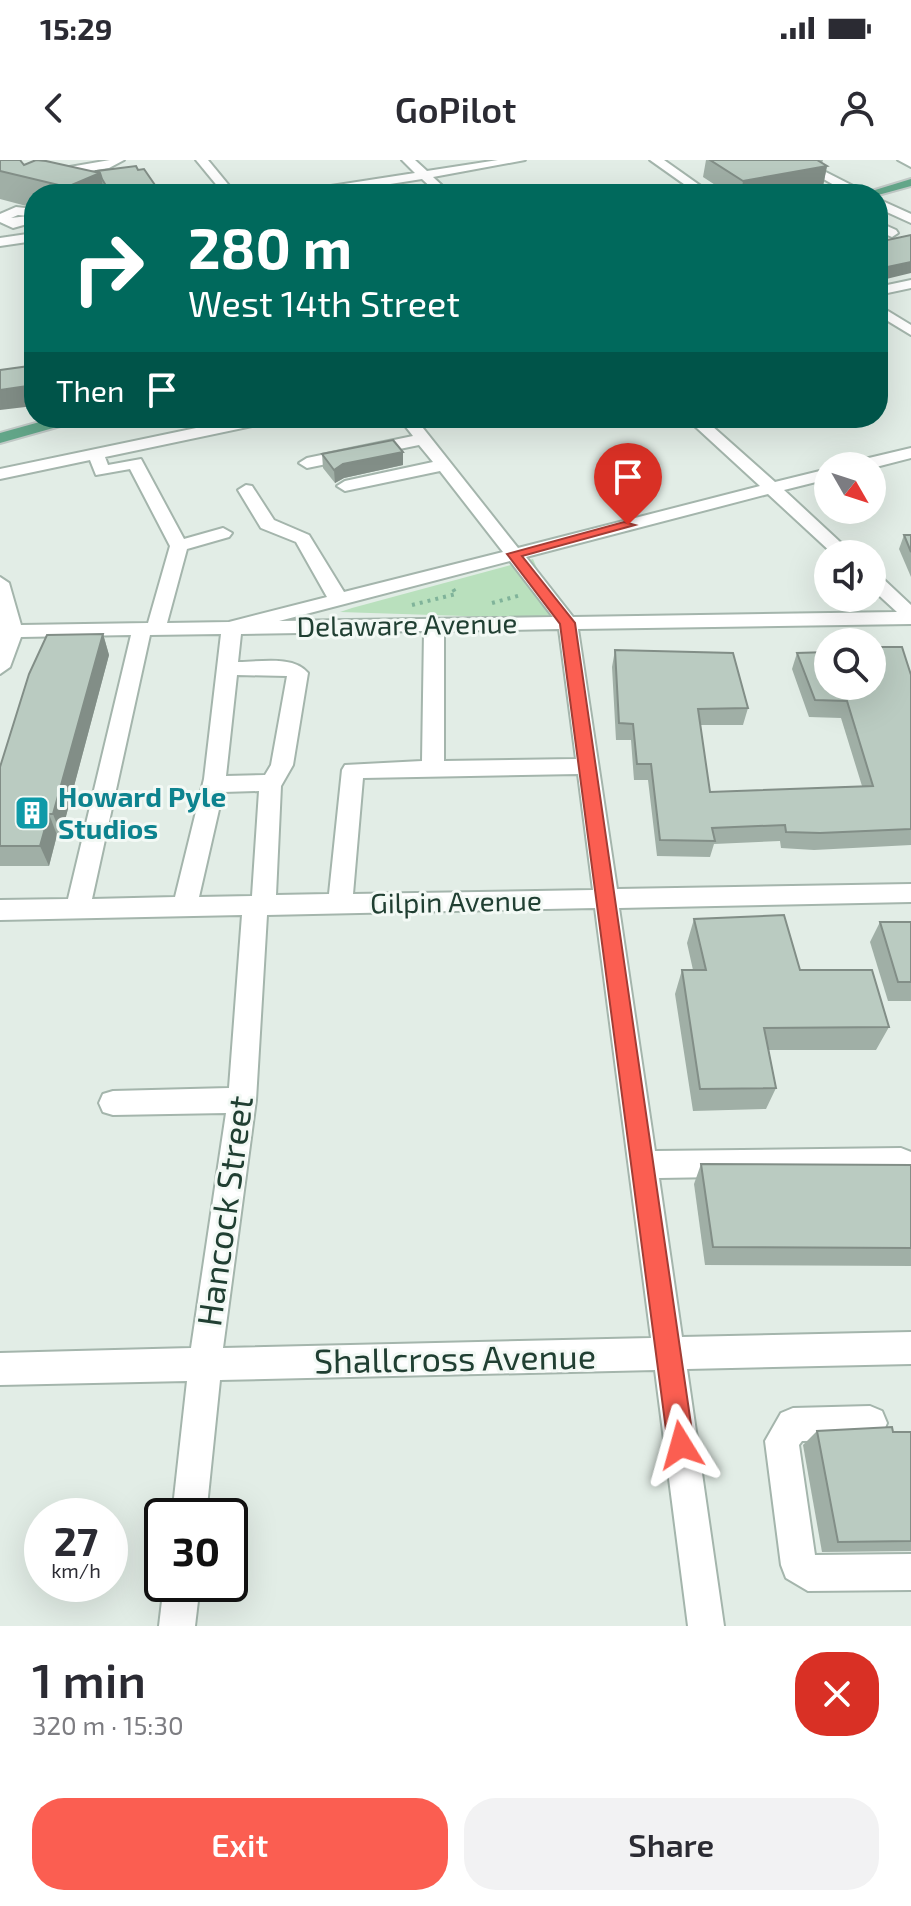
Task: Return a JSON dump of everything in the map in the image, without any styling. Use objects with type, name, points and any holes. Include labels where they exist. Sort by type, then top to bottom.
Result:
[{"type":"main road","points":[[888,188],[911,182]]},
{"type":"main road","points":[[0,438],[36,428]]},
{"type":"street","points":[[0,182],[109,165],[118,160]]},
{"type":"street","points":[[202,160],[222,184]]},
{"type":"street","points":[[408,160],[434,184]]},
{"type":"street","points":[[368,184],[519,160]]},
{"type":"street","points":[[656,160],[691,184]]},
{"type":"street","points":[[904,160],[911,164]]},
{"type":"street","points":[[808,166],[841,184]]},
{"type":"street","points":[[888,190],[911,201]]},
{"type":"street","points":[[888,208],[911,219]]},
{"type":"street","points":[[24,212],[3,213],[2,218],[4,222],[24,221]]},
{"type":"street","points":[[19,223],[24,229]]},
{"type":"street","points":[[0,242],[24,238]]},
{"type":"street","points":[[888,289],[911,284]]},
{"type":"street","points":[[888,316],[911,331]]},
{"type":"street","points":[[0,474],[96,454],[102,471],[127,456],[230,428]]},
{"type":"street","points":[[415,428],[568,623],[706,1626]]},
{"type":"street","points":[[705,428],[829,540]]},
{"type":"street","points":[[307,463],[423,439]]},
{"type":"street","points":[[886,459],[911,453]]},
{"type":"street","points":[[78,909],[149,629],[179,546],[135,463],[127,456]]},
{"type":"street","points":[[345,486],[443,465]]},
{"type":"street","points":[[185,907],[213,784],[232,627],[814,478]]},
{"type":"street","points":[[246,490],[267,524],[303,539],[338,599]]},
{"type":"street","points":[[179,546],[223,533]]},
{"type":"street","points":[[0,583],[6,631],[0,667]]},
{"type":"street","points":[[886,592],[911,616]]},
{"type":"street","name":"Delaware Avenue","points":[[6,631],[911,616]]},
{"type":"street","points":[[433,769],[434,625]]},
{"type":"street","name":"Hancock Street","points":[[191,1498],[205,1365],[242,1100],[272,783],[282,765],[298,673],[285,668],[229,669]]},
{"type":"street","points":[[340,904],[353,770],[588,766]]},
{"type":"street","points":[[213,784],[272,783]]},
{"type":"street","name":"Gilpin Avenue","points":[[0,910],[911,893]]},
{"type":"street","points":[[113,1103],[242,1100]]},
{"type":"street","points":[[642,1165],[901,1161]]},
{"type":"street","name":"Shallcross Avenue","points":[[0,1369],[911,1348]]},
{"type":"street","points":[[870,1423],[793,1425],[787,1431],[782,1451],[799,1565],[808,1573],[911,1572]]},
{"type":"street","points":[[177,1626],[180,1602]]},
{"type":"path","points":[[449,583],[462,602]]},
{"type":"path","points":[[403,607],[456,594]]},
{"type":"path","points":[[482,606],[523,595]]},
{"type":"green space","points":[[533,559],[558,619],[340,612],[352,608]]},
{"type":"building","points":[[0,160],[20,160],[24,165],[36,160],[100,173],[74,184],[54,184],[0,171]]},
{"type":"building","points":[[710,160],[817,160],[827,166],[743,181]]},
{"type":"building","points":[[136,166],[138,170],[144,169],[154,184],[105,184],[97,171]]},
{"type":"building","points":[[911,235],[911,262],[888,267],[888,240]]},
{"type":"building","points":[[24,367],[24,386],[0,390],[0,370]]},
{"type":"building","points":[[393,440],[403,452],[343,464],[334,470],[322,454]]},
{"type":"building","points":[[904,535],[911,535],[911,552]]},
{"type":"building","points":[[103,634],[53,814],[49,814],[40,846],[0,846],[0,767],[29,674],[47,635]]},
{"type":"building","points":[[886,647],[902,647],[911,675],[911,829],[820,833],[786,832],[785,825],[712,828],[715,841],[660,840],[651,764],[637,764],[633,724],[619,723],[615,650],[733,653],[748,708],[698,709],[710,792],[873,786],[847,701],[815,700],[886,700]]},
{"type":"building","points":[[814,652],[814,697],[797,653]]},
{"type":"building","points":[[784,915],[800,970],[872,970],[889,1027],[764,1028],[776,1088],[700,1089],[682,970],[706,970],[694,919]]},
{"type":"building","points":[[880,922],[911,922],[911,982],[898,982]]},
{"type":"building","points":[[701,1164],[911,1165],[911,1248],[713,1247]]},
{"type":"building","points":[[892,1427],[893,1432],[911,1432],[911,1541],[838,1542],[817,1431]]},
{"type":"place","name":"Howard Pyle Studios","points":[[32,813]]},
{"type":"route","points":[[628,525],[514,554],[568,623],[681,1445]]}]
